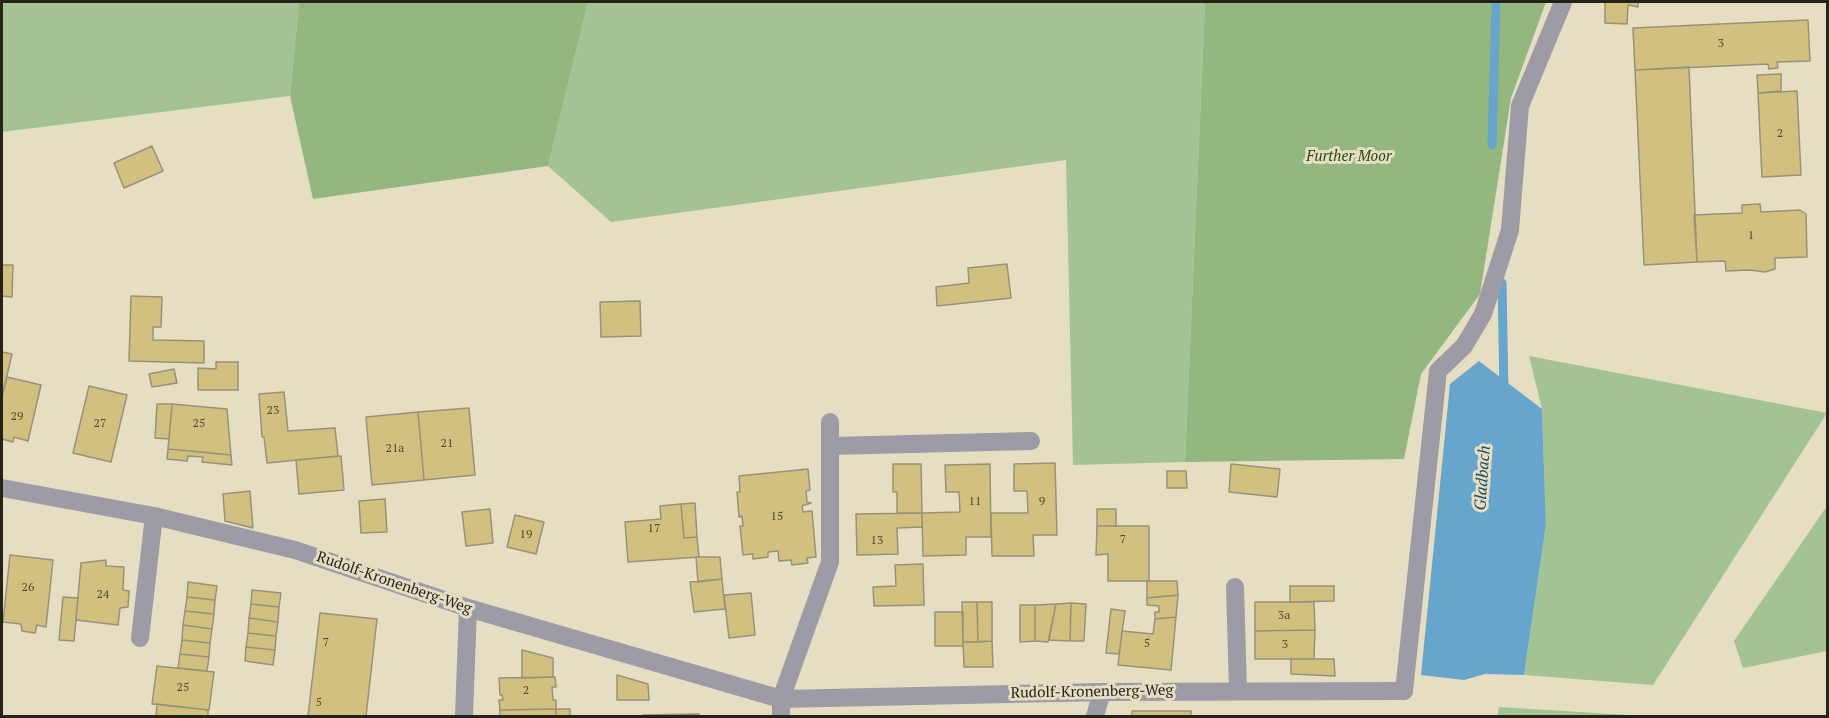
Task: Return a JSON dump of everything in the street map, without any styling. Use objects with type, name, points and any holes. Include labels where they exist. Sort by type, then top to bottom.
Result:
[{"type":"street","name":"Rudolf-Kronenberg-Weg","points":[[2,488],[154,516],[295,550],[781,708],[1102,692],[1404,691],[1438,371],[1464,346],[1483,314],[1510,230],[1521,106],[1563,2]]},
{"type":"street","points":[[781,708],[830,562],[831,422]]},
{"type":"street","points":[[831,446],[1031,441]]},
{"type":"street","points":[[140,638],[154,516]]},
{"type":"street","points":[[1235,587],[1238,690]]},
{"type":"street","points":[[464,717],[468,608]]},
{"type":"street","points":[[1095,717],[1102,692]]},
{"type":"green space","points":[[2,2],[299,2],[290,96],[2,132]]},
{"type":"green space","points":[[299,2],[588,2],[548,166],[313,199],[290,96]]},
{"type":"green space","points":[[588,2],[1196,2],[1205,4],[1185,462],[1073,465],[1066,160],[611,222],[548,166]]},
{"type":"green space","name":"Further Moor","points":[[1196,2],[1546,2],[1511,98],[1480,294],[1421,374],[1404,459],[1185,462],[1205,4]]},
{"type":"green space","points":[[1529,356],[1827,413],[1653,685],[1524,675],[1546,525],[1542,409]]},
{"type":"green space","points":[[1827,506],[1827,651],[1743,668],[1734,641]]},
{"type":"green space","points":[[1499,707],[1646,716],[1497,716]]},
{"type":"water","points":[[1479,361],[1542,409],[1546,525],[1524,675],[1485,674],[1464,680],[1421,675],[1450,384]]},
{"type":"building","points":[[1605,2],[1638,2],[1638,7],[1628,5],[1627,24],[1605,23]]},
{"type":"building","points":[[1808,20],[1810,61],[1777,62],[1778,68],[1769,69],[1768,64],[1635,70],[1633,28]]},
{"type":"building","points":[[1689,67],[1697,262],[1644,265],[1635,70]]},
{"type":"building","points":[[1781,74],[1781,91],[1758,93],[1757,75]]},
{"type":"building","points":[[1797,91],[1801,175],[1762,177],[1758,93]]},
{"type":"building","points":[[152,146],[163,171],[124,188],[114,163]]},
{"type":"building","points":[[1760,204],[1761,212],[1800,210],[1806,214],[1807,257],[1775,258],[1775,269],[1765,272],[1726,271],[1725,261],[1697,262],[1694,215],[1742,213],[1742,205]]},
{"type":"building","points":[[1007,264],[1011,298],[937,306],[936,287],[969,283],[968,268]]},
{"type":"building","points":[[2,265],[13,265],[12,297],[2,296]]},
{"type":"building","points":[[131,296],[162,297],[161,327],[153,327],[153,340],[204,341],[204,363],[129,361]]},
{"type":"building","points":[[640,301],[641,336],[601,337],[600,302]]},
{"type":"building","points":[[2,352],[12,354],[2,397]]},
{"type":"building","points":[[216,362],[238,362],[238,390],[198,390],[198,368],[216,369]]},
{"type":"building","points":[[174,369],[177,383],[152,387],[149,374]]},
{"type":"building","points":[[7,377],[41,385],[28,441],[14,437],[13,442],[2,439],[2,397]]},
{"type":"building","points":[[89,386],[127,395],[111,462],[73,453]]},
{"type":"building","points":[[284,392],[288,431],[335,428],[338,456],[267,463],[264,437],[262,437],[259,394]]},
{"type":"building","points":[[157,404],[172,404],[169,439],[155,438]]},
{"type":"building","points":[[172,404],[227,409],[231,455],[168,449]]},
{"type":"building","points":[[469,408],[475,475],[424,480],[418,412]]},
{"type":"building","points":[[418,412],[424,480],[372,485],[366,417]]},
{"type":"building","points":[[168,449],[231,455],[232,465],[202,462],[203,457],[188,456],[187,461],[167,459]]},
{"type":"building","points":[[341,456],[344,490],[299,494],[296,460]]},
{"type":"building","points":[[1055,463],[1057,535],[1033,535],[1034,556],[992,556],[991,513],[1028,513],[1027,491],[1014,491],[1014,464]]},
{"type":"building","points":[[893,464],[921,464],[922,513],[897,513],[897,492],[893,492]]},
{"type":"building","points":[[990,464],[991,537],[966,537],[966,555],[923,556],[922,513],[960,512],[959,492],[946,492],[945,465]]},
{"type":"building","points":[[1231,464],[1280,469],[1277,497],[1229,492]]},
{"type":"building","points":[[808,469],[810,490],[806,491],[807,502],[811,503],[802,506],[803,512],[812,511],[816,557],[807,558],[808,563],[792,565],[791,560],[779,561],[778,551],[768,552],[768,557],[753,559],[753,554],[743,555],[740,526],[743,526],[742,516],[739,517],[737,492],[740,492],[739,476]]},
{"type":"building","points":[[1167,471],[1186,471],[1187,488],[1167,488]]},
{"type":"building","points":[[250,491],[253,528],[225,521],[223,494]]},
{"type":"building","points":[[385,499],[387,532],[361,533],[359,501]]},
{"type":"building","points":[[695,503],[697,537],[684,538],[681,504]]},
{"type":"building","points":[[681,504],[684,538],[697,537],[699,557],[628,562],[625,522],[661,519],[660,506]]},
{"type":"building","points":[[490,509],[493,543],[466,546],[462,512]]},
{"type":"building","points":[[1097,509],[1116,509],[1116,526],[1097,526]]},
{"type":"building","points":[[922,513],[922,527],[897,528],[898,554],[857,555],[856,514]]},
{"type":"building","points":[[515,515],[544,522],[536,554],[507,547]]},
{"type":"building","points":[[1097,526],[1149,526],[1149,581],[1108,581],[1108,554],[1096,555]]},
{"type":"building","points":[[10,555],[53,560],[46,627],[37,625],[35,633],[22,631],[21,624],[3,622]]},
{"type":"building","points":[[696,557],[720,557],[722,579],[698,582]]},
{"type":"building","points":[[106,560],[106,566],[124,567],[123,590],[129,591],[128,607],[120,608],[118,625],[76,620],[81,563]]},
{"type":"building","points":[[923,564],[924,605],[874,606],[873,587],[896,586],[895,565]]},
{"type":"building","points":[[722,579],[725,609],[694,612],[690,582]]},
{"type":"building","points":[[1147,581],[1177,581],[1178,595],[1147,598]]},
{"type":"building","points":[[188,582],[217,586],[215,600],[187,597]]},
{"type":"building","points":[[1290,586],[1334,586],[1334,601],[1290,602]]},
{"type":"building","points":[[252,590],[281,593],[279,607],[251,604]]},
{"type":"building","points":[[751,593],[755,635],[729,638],[724,595]]},
{"type":"building","points":[[1178,595],[1176,617],[1155,619],[1155,612],[1159,612],[1159,606],[1147,605],[1147,598]]},
{"type":"building","points":[[63,597],[78,598],[74,641],[59,640]]},
{"type":"building","points":[[187,597],[215,600],[214,614],[185,611]]},
{"type":"building","points":[[962,602],[977,602],[978,642],[963,642]]},
{"type":"building","points":[[977,602],[992,602],[992,641],[978,642]]},
{"type":"building","points":[[1255,602],[1314,602],[1315,630],[1255,631]]},
{"type":"building","points":[[1071,603],[1070,641],[1049,640],[1056,604]]},
{"type":"building","points":[[1071,603],[1086,604],[1084,641],[1070,641]]},
{"type":"building","points":[[251,604],[279,607],[278,622],[249,618]]},
{"type":"building","points":[[1056,604],[1048,642],[1035,641],[1035,605]]},
{"type":"building","points":[[1020,605],[1035,605],[1035,641],[1020,642]]},
{"type":"building","points":[[1111,609],[1125,611],[1119,654],[1106,653]]},
{"type":"building","points":[[185,611],[214,614],[212,629],[183,625]]},
{"type":"building","points":[[935,612],[963,612],[963,646],[935,646]]},
{"type":"building","points":[[320,613],[377,619],[366,716],[308,716]]},
{"type":"building","points":[[1176,617],[1171,670],[1118,665],[1122,631],[1153,634],[1155,619]]},
{"type":"building","points":[[249,618],[278,622],[276,636],[248,633]]},
{"type":"building","points":[[183,625],[212,629],[210,643],[182,640]]},
{"type":"building","points":[[1315,630],[1314,659],[1255,659],[1255,631]]},
{"type":"building","points":[[248,633],[276,636],[275,650],[246,647]]},
{"type":"building","points":[[182,640],[210,643],[209,657],[180,654]]},
{"type":"building","points":[[992,641],[993,667],[964,667],[963,642]]},
{"type":"building","points":[[246,647],[275,650],[273,665],[245,661]]},
{"type":"building","points":[[522,650],[553,658],[553,677],[522,678]]},
{"type":"building","points":[[180,654],[209,657],[207,671],[178,668]]},
{"type":"building","points":[[1291,659],[1334,659],[1335,676],[1291,674]]},
{"type":"building","points":[[157,666],[214,672],[209,710],[152,704]]},
{"type":"building","points":[[617,675],[648,684],[649,700],[617,700]]},
{"type":"building","points":[[555,677],[556,687],[552,687],[556,709],[500,710],[499,700],[503,700],[500,695],[499,678]]},
{"type":"building","points":[[157,704],[208,710],[208,716],[156,716]]},
{"type":"building","points":[[556,709],[556,716],[500,716],[500,710]]},
{"type":"building","points":[[556,709],[570,709],[570,716],[556,716]]},
{"type":"building","points":[[1132,711],[1191,711],[1191,716],[1132,716]]},
{"type":"building","points":[[699,714],[699,716],[643,716],[643,715]]},
{"type":"waterway","name":"Gladbach","points":[[1492,145],[1496,2]]},
{"type":"waterway","name":"Gladbach","points":[[1502,283],[1504,392]]}]
